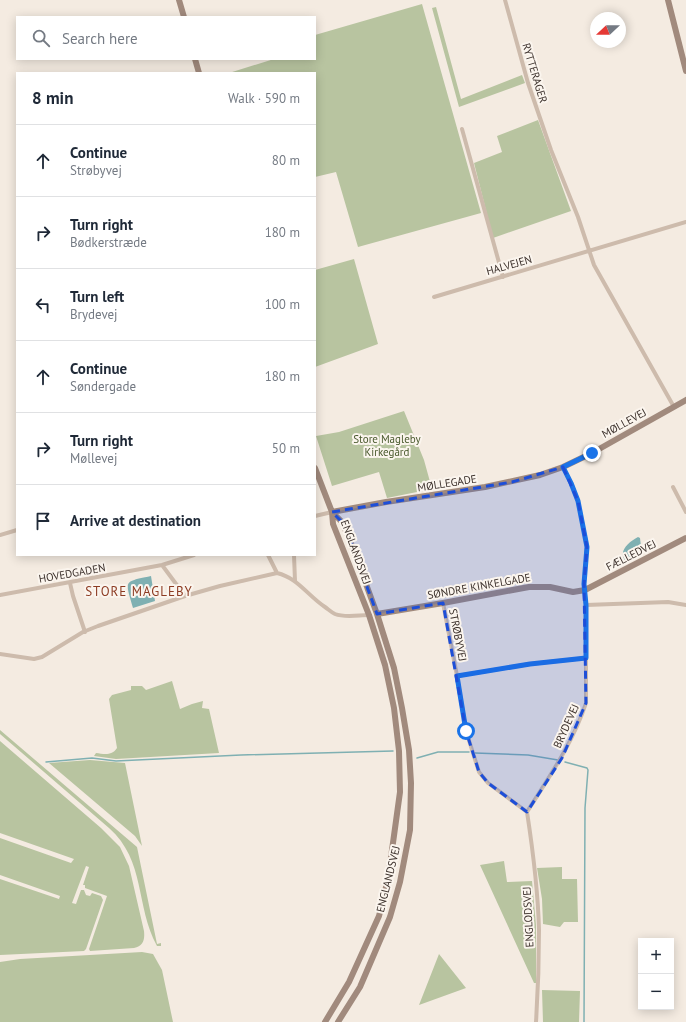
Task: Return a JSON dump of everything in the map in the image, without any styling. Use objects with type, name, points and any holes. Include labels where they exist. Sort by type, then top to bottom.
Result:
[{"type":"main road","points":[[179,0],[184,16]]},
{"type":"main road","points":[[668,0],[686,72]]},
{"type":"main road","points":[[195,60],[199,72]]},
{"type":"main road","name":"MØLLEVEJ","points":[[563,467],[592,453],[686,400]]},
{"type":"main road","name":"MØLLEGADE","points":[[332,512],[513,481],[540,475],[563,467]]},
{"type":"main road","points":[[316,471],[332,512]]},
{"type":"main road","name":"ENGLANDSVEJ","points":[[332,512],[342,522],[377,614],[394,668],[409,750],[411,783],[410,830],[400,882],[390,917],[360,987],[338,1022]]},
{"type":"main road","name":"ENGLANDSVEJ","points":[[325,1022],[349,982],[378,916],[388,879],[400,792],[399,751],[394,708],[385,665],[369,615],[333,524],[332,512]]},
{"type":"main road","name":"FÆLLEDVEJ","points":[[584,590],[686,538]]},
{"type":"main road","name":"SØNDRE KINKELGADE","points":[[377,614],[529,587],[546,587],[573,592],[584,590]]},
{"type":"street","name":"RYTTERAGER","points":[[505,0],[528,83],[551,150],[578,217],[589,251]]},
{"type":"street","points":[[462,129],[503,277]]},
{"type":"street","name":"HALVEJEN","points":[[434,297],[686,222]]},
{"type":"street","points":[[589,251],[594,265],[674,407]]},
{"type":"street","name":"BRYDEVEJ","points":[[527,812],[562,758],[582,716],[586,703],[586,605],[584,590],[587,547],[586,536],[578,501],[563,467]]},
{"type":"street","points":[[672,487],[686,512]]},
{"type":"street","points":[[316,516],[332,512]]},
{"type":"street","points":[[0,534],[16,530]]},
{"type":"street","name":"HOVEDGADEN","points":[[0,596],[162,565],[191,556]]},
{"type":"street","points":[[268,556],[277,573]]},
{"type":"street","points":[[294,556],[296,580]]},
{"type":"street","points":[[162,565],[185,596]]},
{"type":"street","points":[[0,654],[34,659],[42,657],[98,626],[185,596],[220,586],[277,573],[286,575],[296,580],[315,600],[335,614],[345,616],[369,615]]},
{"type":"street","points":[[70,583],[85,632]]},
{"type":"street","points":[[586,605],[668,602],[686,605]]},
{"type":"street","name":"STRØBYVEJ","points":[[443,603],[466,731],[479,772],[488,783],[527,812]]},
{"type":"street","points":[[457,676],[530,664],[586,658]]},
{"type":"street","name":"ENGLODSVEJ","points":[[527,812],[534,858],[539,929],[539,985],[536,1022]]},
{"type":"highlighted area","points":[[563,467],[578,501],[587,547],[584,584],[586,703],[562,758],[527,812],[488,783],[479,772],[466,731],[443,603],[377,614],[342,522],[332,512],[512,482]]},
{"type":"green space","points":[[422,4],[481,213],[358,247],[336,172],[316,177],[316,72],[232,72],[271,60],[316,60],[316,35]]},
{"type":"green space","points":[[436,7],[461,99],[522,75],[525,83],[459,107],[432,8]]},
{"type":"green space","points":[[538,120],[571,211],[493,238],[474,163],[502,152],[497,136]]},
{"type":"green space","points":[[354,259],[378,344],[316,367],[316,270]]},
{"type":"green space","name":"Store Magleby Kirkegård","points":[[404,411],[424,460],[432,489],[387,498],[379,472],[332,486],[316,436],[339,432]]},
{"type":"green space","points":[[172,681],[180,709],[203,701],[202,708],[209,709],[219,753],[116,759],[94,756],[96,753],[105,754],[113,752],[117,748],[109,699],[112,695],[131,690],[131,686],[142,686],[146,690]]},
{"type":"green space","points":[[0,730],[137,847],[157,944],[161,943],[161,946],[157,946],[150,931],[135,869],[121,841],[109,828],[0,734]]},
{"type":"green space","points":[[0,741],[101,828],[120,847],[129,866],[144,931],[144,940],[140,946],[134,948],[90,951],[89,949],[107,896],[85,888],[85,885],[83,885],[89,867],[86,866],[72,903],[76,904],[81,890],[84,890],[86,895],[90,896],[92,893],[101,896],[103,900],[86,949],[84,951],[0,955],[0,879],[59,899],[60,896],[0,875],[0,838],[71,863],[74,859],[0,833]]},
{"type":"green space","points":[[90,760],[125,763],[142,846],[135,836],[49,763]]},
{"type":"green space","points":[[504,861],[507,882],[532,881],[536,925],[536,983],[534,983],[480,865]]},
{"type":"green space","points":[[562,867],[562,879],[577,879],[578,922],[564,922],[560,927],[543,924],[542,899],[537,868]]},
{"type":"green space","points":[[142,952],[153,954],[162,970],[173,1022],[0,1022],[0,962],[20,959]]},
{"type":"green space","points":[[439,954],[466,988],[419,1005]]},
{"type":"green space","points":[[542,990],[580,991],[579,1022],[543,1022]]},
{"type":"water","points":[[638,537],[640,538],[642,555],[626,562],[623,551],[631,541]]},
{"type":"water","points":[[151,576],[155,601],[133,608],[128,592],[128,584],[131,581]]},
{"type":"waterway","points":[[46,762],[92,758],[116,761],[241,755],[393,751]]},
{"type":"waterway","points":[[417,758],[438,752],[469,752]]},
{"type":"waterway","points":[[475,753],[528,755],[558,760]]},
{"type":"waterway","points":[[565,762],[587,768],[588,770],[585,808],[584,1022]]},
{"type":"district","name":"STORE MAGLEBY","points":[[139,591]]},
{"type":"route","points":[[466,731],[457,676],[530,664],[586,658],[586,605],[584,584],[587,556],[586,536],[578,501],[563,467],[592,453]]}]
